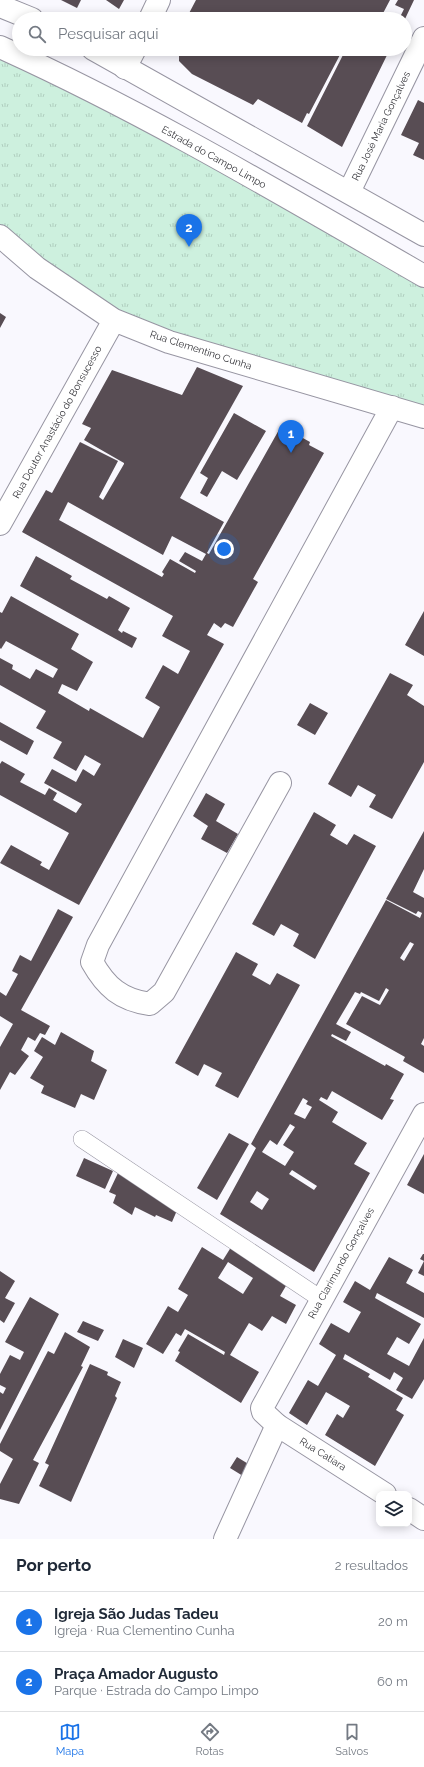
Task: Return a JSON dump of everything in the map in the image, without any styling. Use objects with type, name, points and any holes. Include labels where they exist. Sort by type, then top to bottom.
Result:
[{"type":"street","points":[[153,12],[159,0]]},
{"type":"street","points":[[0,6],[15,12]]},
{"type":"street","points":[[0,13],[12,16]]},
{"type":"street","name":"Rua José Maria Gonçalves","points":[[349,192],[424,38]]},
{"type":"street","name":"Estrada do Campo Limpo","points":[[0,47],[12,53]]},
{"type":"street","name":"Estrada do Campo Limpo","points":[[18,56],[136,114],[424,276]]},
{"type":"street","points":[[130,58],[349,192],[424,235]]},
{"type":"street","name":"Rua Clementino Cunha","points":[[0,236],[38,268],[114,320],[169,342],[424,417]]},
{"type":"street","name":"Rua Doutor Anastácio do Bonsucesso","points":[[0,524],[114,320]]},
{"type":"street","points":[[280,783],[164,992],[150,1004],[134,1002],[124,997],[102,980],[92,962],[98,945],[392,407]]},
{"type":"street","name":"Rua Clarimundo Gonçalves","points":[[225,1539],[270,1418],[263,1404],[424,1114]]},
{"type":"street","name":"Rua Catiara","points":[[270,1418],[380,1491]]},
{"type":"street","points":[[412,1511],[424,1519]]},
{"type":"lane","points":[[82,1139],[321,1299]]},
{"type":"green space","points":[[0,51],[424,282],[424,421],[118,314],[37,268],[0,226]]},
{"type":"building","points":[[61,0],[81,0],[77,8]]},
{"type":"building","points":[[106,0],[124,0],[119,9]]},
{"type":"building","points":[[196,0],[390,0],[384,12],[190,12]]},
{"type":"building","points":[[398,0],[414,0],[408,12],[402,12],[404,9],[395,5]]},
{"type":"building","points":[[179,56],[339,56],[309,114],[307,113],[302,123],[258,99],[253,105],[192,74],[179,61]]},
{"type":"building","points":[[342,56],[387,56],[342,147],[307,126]]},
{"type":"building","points":[[418,100],[424,103],[424,160],[413,155],[419,143],[401,135]]},
{"type":"building","points":[[0,313],[6,317],[0,328]]},
{"type":"building","points":[[197,367],[243,386],[180,498],[224,522],[207,553],[209,554],[280,428],[292,435],[294,433],[310,442],[309,445],[324,453],[253,579],[258,582],[233,627],[225,623],[221,628],[214,623],[207,635],[224,644],[79,905],[0,863],[11,845],[42,862],[40,865],[49,870],[69,833],[0,795],[0,764],[2,761],[25,774],[20,782],[45,795],[49,788],[57,793],[53,800],[76,813],[82,804],[44,783],[52,769],[76,782],[83,769],[94,776],[101,764],[85,755],[76,771],[53,758],[62,742],[36,728],[46,711],[0,685],[0,658],[13,665],[12,669],[30,679],[36,669],[53,678],[58,669],[6,641],[1,649],[0,612],[2,613],[11,596],[79,634],[71,649],[93,662],[77,691],[62,684],[58,693],[89,711],[90,708],[143,738],[160,707],[145,698],[163,665],[178,674],[190,651],[162,636],[173,616],[22,532],[46,490],[52,493],[80,442],[118,461],[99,497],[103,500],[124,464],[84,440],[91,428],[82,424],[112,370],[182,395]],"holes":[[[68,502],[163,555],[172,536],[206,554],[202,561],[185,552],[179,561],[196,571],[195,573],[170,559],[162,572],[164,574],[162,577],[59,520]]]},
{"type":"building","points":[[234,413],[266,431],[237,480],[222,471],[207,497],[200,493],[208,478],[200,473]]},
{"type":"building","points":[[36,556],[72,576],[70,579],[107,599],[109,596],[130,608],[118,630],[122,633],[123,631],[137,638],[132,648],[20,586]]},
{"type":"building","points":[[424,611],[424,656],[405,645]]},
{"type":"building","points":[[390,673],[413,685],[407,695],[424,706],[424,762],[392,819],[369,807],[376,795],[358,785],[351,797],[328,784]]},
{"type":"building","points":[[310,703],[328,713],[315,735],[297,725]]},
{"type":"building","points":[[0,722],[34,741],[27,755],[0,740]]},
{"type":"building","points":[[206,793],[225,804],[216,821],[238,834],[227,853],[201,839],[208,826],[193,816]]},
{"type":"building","points":[[314,812],[336,825],[330,835],[347,845],[354,834],[376,846],[315,959],[293,946],[299,934],[281,924],[274,936],[252,924]]},
{"type":"building","points":[[424,831],[424,869],[413,892],[424,898],[424,1038],[421,1044],[424,1046],[424,1073],[403,1061],[405,1057],[346,1024],[362,996],[380,1005],[389,990],[386,988],[379,1001],[361,992],[360,994],[355,992],[336,1024],[351,1032],[346,1041],[332,1034],[331,1036],[385,1066],[386,1064],[404,1074],[390,1099],[394,1100],[382,1120],[332,1091],[327,1100],[321,1097],[319,1100],[338,1112],[332,1122],[367,1143],[354,1164],[370,1173],[314,1272],[220,1214],[256,1148],[251,1144],[386,900],[420,918],[422,913],[418,911],[416,914],[386,899]],"holes":[[[410,942],[414,944],[404,961],[400,958]],[[303,1098],[308,1101],[306,1104],[312,1107],[305,1119],[294,1114]],[[290,1124],[295,1127],[283,1145],[294,1152],[285,1166],[262,1152],[270,1140],[277,1145]],[[292,1170],[317,1186],[314,1190],[289,1174]],[[257,1191],[269,1199],[262,1210],[250,1202]]]},
{"type":"building","points":[[58,909],[73,917],[21,1010],[50,1026],[45,1035],[40,1033],[35,1041],[28,1037],[21,1050],[29,1056],[15,1075],[10,1072],[0,1090],[0,1047],[13,1024],[0,1016],[0,992],[6,996],[18,974],[12,971],[20,955],[31,961]]},
{"type":"building","points":[[236,952],[258,964],[252,975],[270,985],[277,973],[300,985],[238,1098],[215,1086],[222,1073],[204,1064],[198,1076],[175,1063]]},
{"type":"building","points":[[61,1032],[94,1051],[91,1061],[107,1070],[94,1100],[81,1094],[75,1108],[41,1093],[44,1086],[30,1078],[43,1057],[34,1051],[42,1037],[55,1045]]},
{"type":"building","points":[[229,1133],[249,1144],[217,1200],[197,1188]]},
{"type":"building","points":[[424,1154],[424,1194],[407,1185]]},
{"type":"building","points":[[84,1158],[113,1171],[105,1189],[76,1176]]},
{"type":"building","points":[[118,1173],[178,1208],[172,1222],[156,1215],[155,1217],[135,1207],[132,1215],[113,1203],[116,1195],[109,1192]]},
{"type":"building","points":[[233,1244],[290,1279],[280,1296],[296,1305],[286,1324],[272,1316],[262,1331],[249,1323],[230,1355],[259,1372],[241,1403],[175,1361],[180,1352],[178,1351],[188,1334],[224,1355],[225,1352],[185,1329],[181,1336],[176,1333],[163,1354],[146,1344],[168,1306],[178,1312],[188,1295],[178,1289],[202,1247],[223,1260]],"holes":[[[228,1262],[253,1278],[243,1294],[218,1278]]]},
{"type":"building","points":[[424,1254],[424,1261],[420,1259]]},
{"type":"building","points":[[389,1257],[413,1270],[406,1283],[424,1293],[424,1318],[377,1293],[375,1298],[421,1324],[409,1344],[397,1337],[387,1354],[409,1366],[424,1338],[424,1379],[412,1399],[396,1390],[403,1378],[394,1372],[390,1380],[345,1354],[343,1359],[370,1374],[368,1377],[403,1398],[396,1410],[404,1415],[375,1466],[325,1435],[337,1414],[343,1418],[350,1406],[326,1392],[307,1425],[289,1413],[308,1380],[318,1386],[336,1355],[319,1344],[331,1323],[349,1333],[361,1312],[343,1302],[355,1281],[370,1290]]},
{"type":"building","points":[[424,1261],[424,1276],[418,1273]]},
{"type":"building","points":[[0,1271],[15,1281],[5,1298],[15,1303],[4,1323],[0,1320]]},
{"type":"building","points":[[30,1297],[59,1314],[0,1430],[0,1392],[3,1394],[6,1388],[0,1385],[0,1374],[10,1355],[20,1360],[24,1352],[5,1342]]},
{"type":"building","points":[[83,1321],[104,1330],[98,1341],[77,1332]]},
{"type":"building","points":[[65,1332],[90,1347],[81,1366],[83,1367],[33,1460],[39,1463],[19,1504],[0,1499],[0,1484],[13,1459],[0,1451],[0,1444],[48,1351],[54,1354]]},
{"type":"building","points":[[123,1339],[143,1348],[134,1368],[115,1357]]},
{"type":"building","points":[[90,1364],[108,1372],[107,1375],[121,1382],[115,1396],[117,1398],[71,1502],[39,1486],[49,1465],[45,1463]]},
{"type":"building","points":[[237,1457],[250,1465],[243,1476],[230,1468]]},
{"type":"place","name":"Praça Amador Augusto","points":[[189,247]]},
{"type":"place","name":"Igreja São Judas Tadeu","points":[[291,453]]}]
